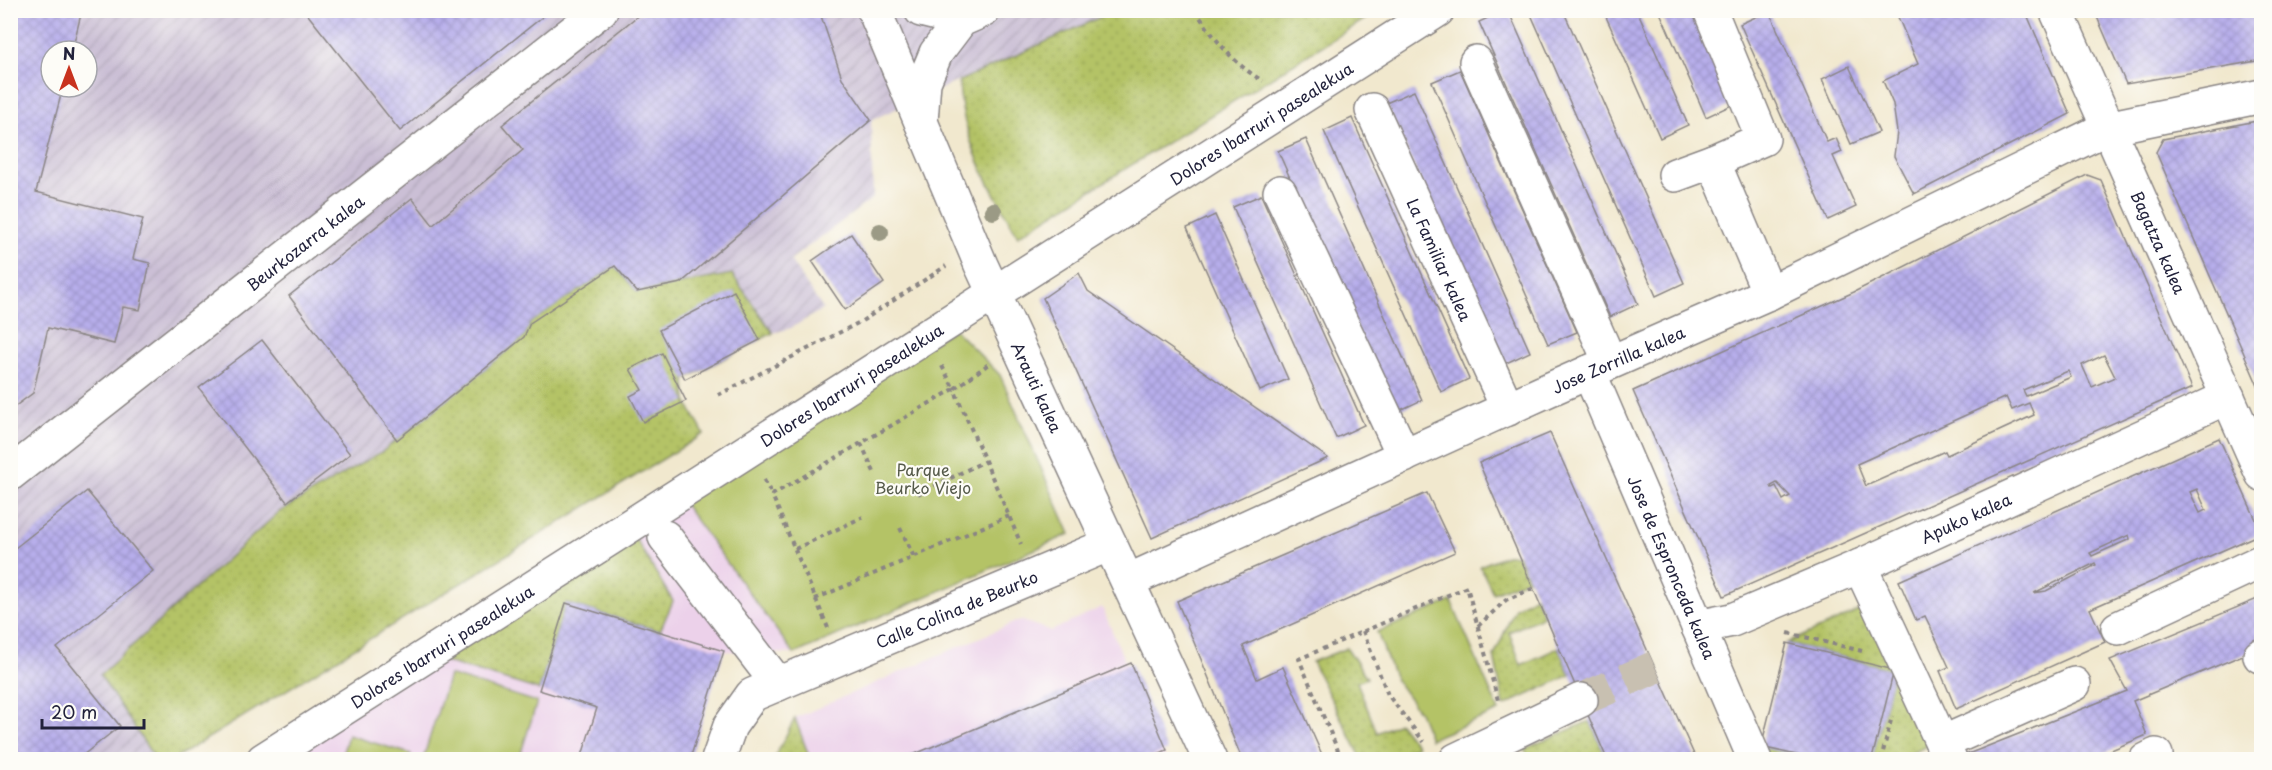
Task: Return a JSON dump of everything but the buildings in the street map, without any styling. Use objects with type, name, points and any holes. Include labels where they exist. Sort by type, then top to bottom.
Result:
[{"type":"street","name":"Beurkozarra kalea","points":[[10,474],[601,10]]},
{"type":"street","name":"Arauti kalea","points":[[874,10],[994,294],[1210,759]]},
{"type":"street","points":[[921,10],[973,15]]},
{"type":"street","name":"Dolores Ibarruri pasealekua","points":[[263,759],[1438,10]]},
{"type":"street","points":[[1675,175],[1713,161],[1763,138],[1710,10]]},
{"type":"street","name":"Bagatza kalea","points":[[2056,10],[2262,474]]},
{"type":"street","points":[[921,123],[924,82],[936,53],[973,15]]},
{"type":"street","points":[[1476,62],[1599,367]]},
{"type":"street","name":"Jose Zorrilla kalea","points":[[1128,582],[1599,367],[1769,293],[2107,128],[2262,96]]},
{"type":"street","name":"La Familiar kalea","points":[[1372,110],[1508,409]]},
{"type":"street","points":[[1713,161],[1769,293]]},
{"type":"street","points":[[1280,192],[1404,456]]},
{"type":"street","name":"Jose de Espronceda kalea","points":[[1599,367],[1698,627],[1755,759]]},
{"type":"street","name":"Apuko kalea","points":[[1698,627],[1732,620],[1860,566],[2228,397]]},
{"type":"street","points":[[665,537],[790,678]]},
{"type":"street","name":"Calle Colina de Beurko","points":[[718,759],[730,726],[752,695],[1110,544]]},
{"type":"street","points":[[2118,628],[2262,561]]},
{"type":"street","points":[[1860,566],[1905,661],[1944,754],[2074,684]]},
{"type":"street","points":[[1456,759],[1581,700]]},
{"type":"path","points":[[1195,10],[1214,38],[1241,68],[1270,85]]},
{"type":"path","points":[[718,395],[862,321],[974,248]]},
{"type":"path","points":[[840,656],[772,495],[954,389],[999,356]]},
{"type":"path","points":[[954,389],[1034,575]]},
{"type":"path","points":[[861,443],[874,472]]},
{"type":"path","points":[[918,494],[985,460]]},
{"type":"path","points":[[815,599],[1009,516]]},
{"type":"path","points":[[795,549],[863,517]]},
{"type":"path","points":[[900,528],[914,557]]},
{"type":"path","points":[[1342,759],[1299,659],[1467,587],[1507,733]]},
{"type":"path","points":[[1478,626],[1506,600],[1532,590]]},
{"type":"path","points":[[1732,620],[1905,661],[1881,759]]},
{"type":"path","points":[[1363,632],[1388,695],[1424,742]]},
{"type":"shaded area","points":[[10,11],[1116,11],[871,120],[873,198],[790,260],[823,309],[791,328],[773,333],[732,274],[637,292],[531,323],[524,337],[383,451],[279,512],[100,675],[155,760],[11,759]]},
{"type":"shaded area","points":[[681,500],[794,654],[724,651],[690,759],[279,760]]},
{"type":"shaded area","points":[[1102,607],[1166,759],[774,760],[795,718],[1020,620],[1051,631]]},
{"type":"green space","points":[[1116,10],[1378,11],[1018,236],[997,200],[971,142],[965,123],[959,81]]},
{"type":"green space","points":[[615,266],[637,292],[732,274],[773,333],[685,379],[686,401],[704,434],[174,759],[155,759],[100,675],[279,512],[383,451],[524,337],[530,323]]},
{"type":"green space","name":"Parque Beurko Viejo","points":[[954,329],[1000,375],[1070,534],[794,654],[681,500]]},
{"type":"green space","points":[[632,533],[673,601],[660,631],[566,603],[539,690],[436,659]]},
{"type":"green space","points":[[1506,555],[1517,555],[1528,579],[1493,593],[1480,566]]},
{"type":"green space","points":[[1535,596],[1544,616],[1509,632],[1521,665],[1558,648],[1570,675],[1504,706],[1494,656],[1515,608]]},
{"type":"green space","points":[[1451,601],[1499,711],[1430,739],[1419,712],[1395,679],[1377,632]]},
{"type":"green space","points":[[1865,608],[1930,745],[1898,759],[1872,759],[1894,670],[1787,643]]},
{"type":"green space","points":[[1347,648],[1367,678],[1357,682],[1377,733],[1399,723],[1417,746],[1389,759],[1362,759],[1312,662]]},
{"type":"green space","points":[[449,675],[537,702],[519,759],[423,759]]},
{"type":"green space","points":[[795,718],[810,759],[774,759]]},
{"type":"green space","points":[[1590,721],[1607,759],[1531,759],[1524,749]]},
{"type":"green space","points":[[348,735],[411,754],[409,759],[341,759]]},
{"type":"green space","points":[[1761,747],[1814,759],[1767,759]]},
{"type":"tunnel","points":[[1581,700],[1655,667]]}]
